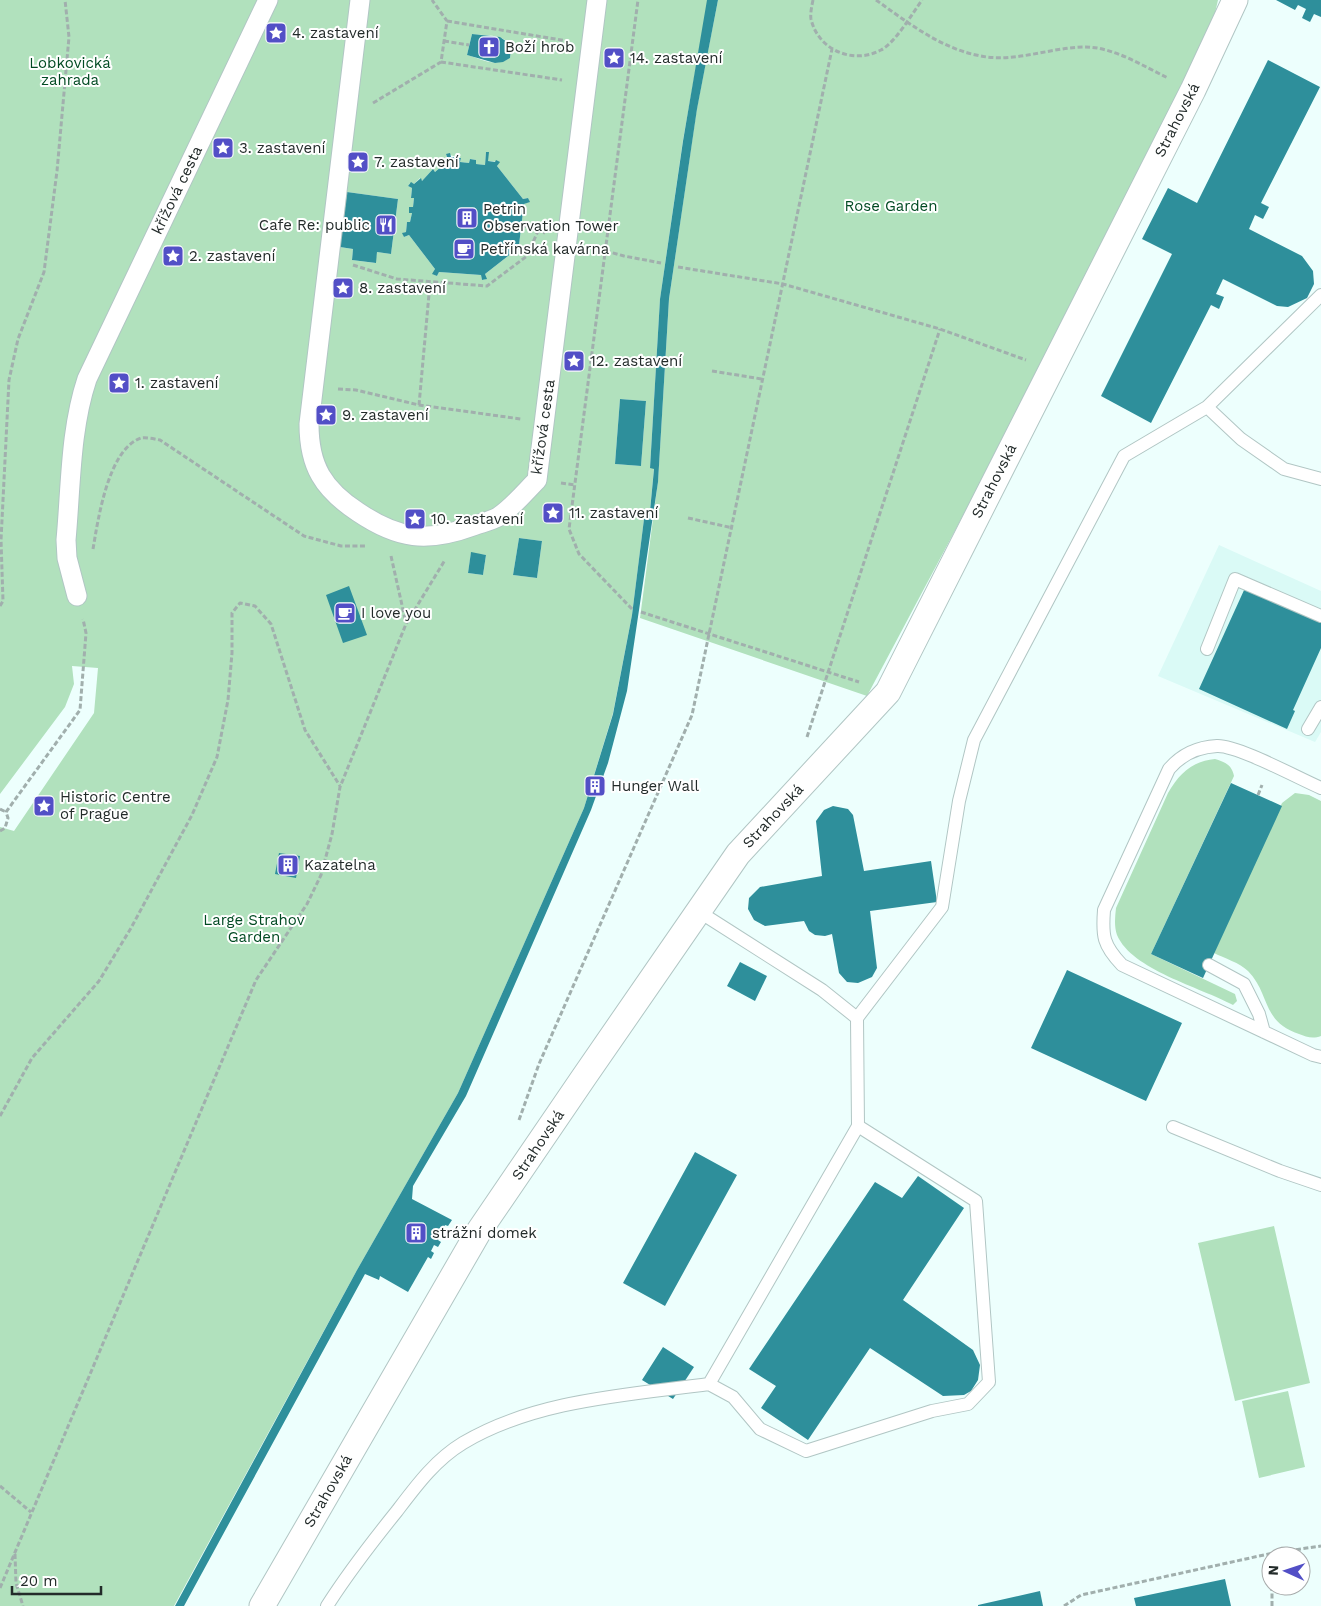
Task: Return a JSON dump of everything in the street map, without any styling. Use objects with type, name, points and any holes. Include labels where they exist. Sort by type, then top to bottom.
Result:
[{"type":"street","name":"křížová cesta","points":[[77,596],[67,558],[66,540],[76,424],[86,379],[268,0]]},
{"type":"street","name":"křížová cesta","points":[[360,0],[309,424],[313,458],[318,473],[330,490],[342,501],[388,530],[419,537],[464,530],[498,517],[537,480],[597,0]]},
{"type":"street","name":"Strahovská","points":[[262,1606],[479,1231],[698,911],[738,854],[888,692],[1050,368],[1193,90],[1236,0]]},
{"type":"lane","points":[[709,1384],[858,1126],[856,1018],[942,907],[959,800],[974,740],[1124,456],[1207,407],[1321,295]]},
{"type":"lane","points":[[1207,407],[1241,439],[1284,469],[1321,479]]},
{"type":"lane","points":[[1207,649],[1235,579],[1321,616]]},
{"type":"lane","points":[[1308,729],[1321,707]]},
{"type":"lane","points":[[1321,788],[1234,749],[1218,746],[1199,749],[1179,757],[1169,769],[1104,910],[1102,932],[1108,951],[1122,965],[1321,1057]]},
{"type":"lane","points":[[698,911],[822,990],[856,1018]]},
{"type":"lane","points":[[1209,965],[1244,984],[1259,1014],[1264,1032]]},
{"type":"lane","points":[[327,1606],[353,1566],[429,1470],[462,1443],[527,1414],[614,1397],[709,1384],[733,1397],[760,1429],[806,1451],[932,1411],[968,1404],[989,1382],[976,1201],[858,1126]]},
{"type":"lane","points":[[1173,1127],[1280,1171],[1321,1185]]},
{"type":"path","points":[[0,606],[3,601],[1,540],[9,380],[18,339],[44,272],[57,171],[69,37],[65,0]]},
{"type":"path","points":[[432,0],[447,21],[441,62]]},
{"type":"path","points":[[632,609],[579,554],[570,529],[638,0]]},
{"type":"path","points":[[813,0],[811,18],[821,39],[832,49],[850,56],[867,56],[882,50],[922,0]]},
{"type":"path","points":[[876,0],[940,42],[977,56],[1012,58],[1084,47],[1107,50],[1193,90]]},
{"type":"path","points":[[447,21],[591,45]]},
{"type":"path","points":[[444,41],[469,45]]},
{"type":"path","points":[[516,1127],[539,1064],[692,715],[733,528],[762,379],[832,49]]},
{"type":"path","points":[[346,119],[441,62],[586,84]]},
{"type":"path","points":[[359,265],[396,279],[487,286],[527,256],[538,231]]},
{"type":"path","points":[[678,267],[783,284],[940,329],[1050,368]]},
{"type":"path","points":[[419,405],[430,283]]},
{"type":"path","points":[[804,746],[940,329]]},
{"type":"path","points":[[712,371],[762,379]]},
{"type":"path","points":[[340,389],[419,405],[506,417]]},
{"type":"path","points":[[92,558],[99,514],[115,466],[131,444],[143,438],[160,440],[304,536]]},
{"type":"path","points":[[688,518],[733,528]]},
{"type":"path","points":[[0,1588],[256,980],[307,904],[321,875],[332,834],[340,787],[406,624],[464,530]]},
{"type":"path","points":[[390,549],[406,624]]},
{"type":"path","points":[[0,1116],[32,1058],[98,980],[131,928],[192,815],[217,756],[228,700],[232,653],[232,613],[240,603],[255,606],[271,624],[305,730],[340,787]]},
{"type":"path","points":[[641,612],[888,692]]},
{"type":"path","points":[[6,812],[80,710],[86,633]]},
{"type":"path","points":[[0,809],[6,812],[8,818],[5,828],[0,831]]},
{"type":"path","points":[[0,1486],[31,1512]]},
{"type":"path","points":[[15,1551],[16,1583],[23,1606]]},
{"type":"path","points":[[1064,1606],[1081,1594],[1261,1556]]},
{"type":"shaded area","points":[[1219,545],[1321,591],[1321,732],[1315,742],[1158,676]]},
{"type":"green space","points":[[0,0],[708,0],[683,140],[660,299],[650,468],[654,468],[650,511],[645,511],[632,615],[613,713],[584,808],[458,1093],[357,1270],[174,1606],[0,1606],[0,827],[14,831],[94,713],[98,668],[72,666],[74,684],[65,707],[0,794]],"holes":[[[472,34],[504,39],[510,49],[510,58],[499,62],[488,62],[467,55]],[[486,152],[488,161],[499,162],[497,166],[523,199],[528,198],[529,202],[524,204],[519,245],[524,247],[517,249],[485,274],[486,279],[482,280],[481,275],[439,272],[437,276],[433,274],[435,269],[409,235],[404,237],[403,233],[406,232],[407,222],[410,222],[412,213],[409,213],[409,207],[413,207],[414,198],[411,197],[412,188],[408,186],[410,183],[414,184],[420,178],[422,181],[433,169],[435,172],[442,166],[440,163],[447,157],[446,154],[461,158],[460,162],[469,163],[470,159],[476,160],[476,164],[485,165]],[[347,192],[398,199],[391,254],[377,252],[375,263],[352,260],[353,249],[340,247]],[[620,399],[646,401],[641,466],[615,464]],[[519,538],[542,541],[537,578],[513,575]],[[471,553],[486,555],[483,575],[468,573]]]},
{"type":"green space","name":"Rose Garden","points":[[718,0],[1218,0],[1212,26],[1027,395],[867,696],[640,618],[658,481],[669,299],[697,108]]},
{"type":"green space","points":[[1215,759],[1228,764],[1234,776],[1151,954],[1235,994],[1237,1001],[1233,1005],[1168,976],[1137,958],[1125,947],[1117,935],[1115,925],[1116,908],[1168,793],[1187,770],[1200,762]]},
{"type":"green space","points":[[1295,793],[1309,795],[1321,801],[1321,1036],[1315,1037],[1299,1034],[1287,1029],[1278,1022],[1272,1015],[1260,989],[1248,971],[1214,953],[1282,803]]},
{"type":"green space","points":[[1274,1226],[1310,1383],[1235,1401],[1198,1243]]},
{"type":"green space","points":[[1288,1391],[1305,1467],[1259,1478],[1242,1401]]},
{"type":"building","name":"Hunger Wall","points":[[707,0],[718,0],[697,109],[669,299],[658,482],[627,691],[608,763],[591,810],[466,1096],[413,1186],[412,1199],[452,1220],[448,1226],[445,1225],[438,1240],[441,1242],[438,1247],[434,1245],[431,1251],[434,1253],[431,1259],[428,1257],[408,1292],[380,1276],[379,1280],[365,1274],[184,1606],[175,1606],[357,1270],[458,1093],[584,808],[613,714],[632,615],[645,511],[650,511],[654,469],[650,468],[660,299],[683,141]]},
{"type":"building","points":[[1276,0],[1321,0],[1321,17],[1314,14],[1310,22],[1302,18],[1306,9],[1298,5],[1295,10]]},
{"type":"building","name":"Boží hrob","points":[[472,34],[500,37],[507,42],[511,49],[510,58],[503,62],[495,63],[467,55]]},
{"type":"building","points":[[1268,60],[1320,87],[1261,203],[1269,207],[1263,219],[1255,215],[1249,229],[1302,256],[1313,271],[1314,284],[1307,298],[1288,307],[1277,306],[1223,279],[1216,294],[1224,297],[1219,309],[1211,305],[1151,423],[1101,396],[1172,254],[1142,239],[1168,188],[1197,203]]},
{"type":"building","name":"Petrin Observation Tower","points":[[486,152],[489,152],[488,161],[495,162],[496,160],[500,162],[497,166],[523,199],[528,198],[530,202],[524,204],[519,245],[524,247],[522,252],[517,249],[485,274],[487,279],[482,280],[481,275],[439,272],[437,276],[432,274],[435,269],[409,235],[404,237],[402,233],[406,232],[407,222],[410,222],[412,213],[409,213],[409,207],[413,207],[414,198],[411,198],[412,188],[408,186],[411,182],[414,184],[421,178],[422,181],[433,169],[435,172],[442,166],[440,163],[447,157],[446,154],[450,153],[451,157],[461,158],[460,162],[469,163],[470,159],[476,160],[476,164],[485,165]]},
{"type":"building","points":[[347,192],[398,199],[391,254],[377,252],[376,263],[352,260],[353,249],[340,247]]},
{"type":"building","points":[[620,399],[646,401],[641,466],[615,464]]},
{"type":"building","points":[[519,538],[542,541],[537,578],[513,575]]},
{"type":"building","points":[[471,552],[486,555],[483,575],[468,573]]},
{"type":"building","points":[[349,586],[367,635],[343,643],[326,595]]},
{"type":"building","points":[[1245,588],[1321,622],[1321,648],[1293,710],[1295,711],[1287,729],[1199,689]]},
{"type":"building","points":[[1231,783],[1282,806],[1203,978],[1151,954]]},
{"type":"building","points":[[833,806],[848,809],[853,815],[864,871],[931,861],[937,902],[870,911],[877,968],[872,977],[858,983],[847,982],[839,973],[832,934],[825,936],[815,935],[809,931],[804,921],[765,926],[754,920],[748,909],[749,898],[760,887],[822,876],[816,821],[824,810]]},
{"type":"building","name":"Kazatelna","points":[[279,853],[300,856],[296,878],[275,874]]},
{"type":"building","points":[[740,962],[767,976],[755,1001],[727,986]]},
{"type":"building","points":[[1067,970],[1182,1023],[1146,1101],[1031,1048]]},
{"type":"building","points":[[695,1152],[737,1175],[665,1306],[623,1283]]},
{"type":"building","points":[[918,1176],[964,1208],[903,1300],[973,1350],[980,1365],[978,1380],[971,1391],[964,1395],[943,1396],[870,1348],[808,1440],[761,1408],[776,1386],[749,1369],[875,1182],[902,1198]]},
{"type":"building","points":[[663,1347],[694,1367],[673,1399],[642,1380]]},
{"type":"building","points":[[1225,1579],[1231,1606],[1136,1606],[1134,1598]]},
{"type":"building","points":[[1040,1591],[1043,1606],[978,1606],[978,1605]]},
{"type":"place","name":"4. zastavení","points":[[276,33]]},
{"type":"place","name":"Boží hrob","points":[[489,47]]},
{"type":"place","name":"14. zastavení","points":[[614,58]]},
{"type":"place","name":"3. zastavení","points":[[223,148]]},
{"type":"place","name":"7. zastavení","points":[[358,162]]},
{"type":"place","name":"Petrin Observation Tower","points":[[467,218]]},
{"type":"place","name":"Cafe Re: public","points":[[386,225]]},
{"type":"place","name":"Petřínská kavárna","points":[[464,249]]},
{"type":"place","name":"2. zastavení","points":[[173,256]]},
{"type":"place","name":"8. zastavení","points":[[343,288]]},
{"type":"place","name":"12. zastavení","points":[[574,361]]},
{"type":"place","name":"1. zastavení","points":[[119,383]]},
{"type":"place","name":"9. zastavení","points":[[326,415]]},
{"type":"place","name":"11. zastavení","points":[[553,513]]},
{"type":"place","name":"10. zastavení","points":[[415,519]]},
{"type":"place","name":"I love you","points":[[345,613]]},
{"type":"place","name":"Hunger Wall","points":[[595,786]]},
{"type":"place","name":"Historic Centre of Prague","points":[[44,806]]},
{"type":"place","name":"Kazatelna","points":[[288,865]]},
{"type":"place","name":"strážní domek","points":[[416,1233]]},
{"type":"park label","name":"Lobkovická zahrada","points":[[70,72]]},
{"type":"park label","name":"Large Strahov Garden","points":[[254,928]]}]
